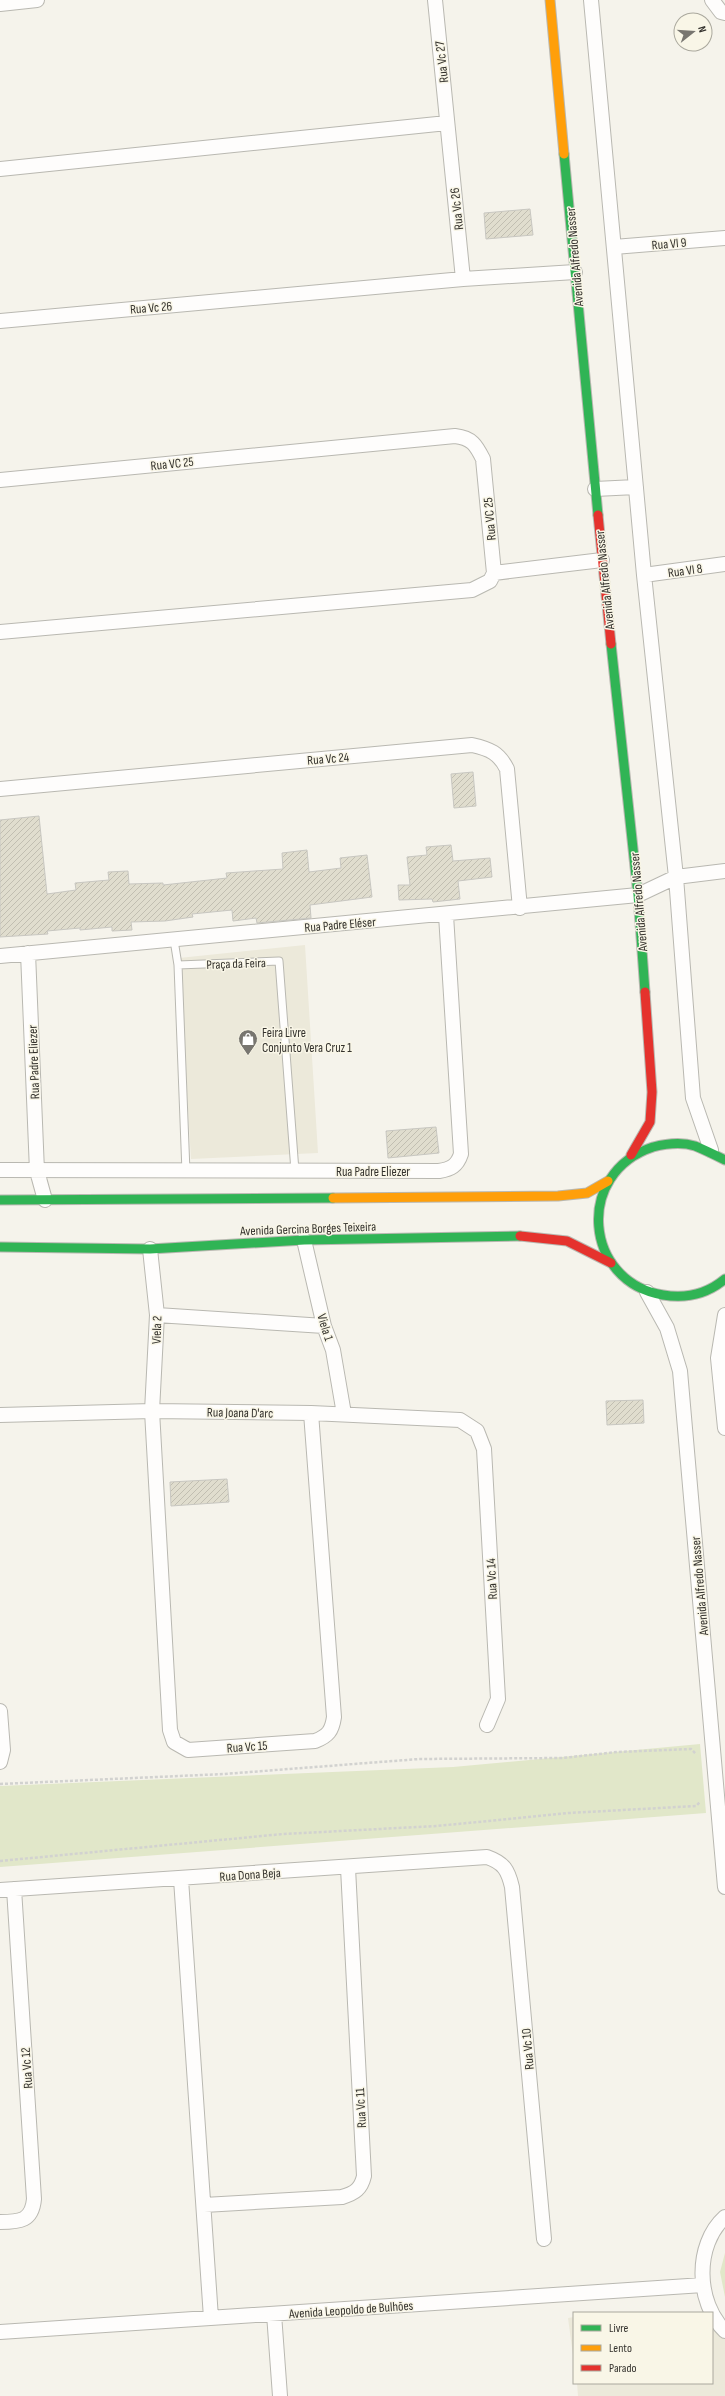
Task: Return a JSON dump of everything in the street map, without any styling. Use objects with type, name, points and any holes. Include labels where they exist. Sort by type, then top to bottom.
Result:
[{"type":"main road","name":"Avenida Alfredo Nasser","points":[[550,0],[595,489],[638,896],[652,1092],[650,1122],[631,1155]]},
{"type":"main road","points":[[725,1160],[711,1150],[691,1143],[670,1142],[650,1146],[631,1155],[618,1167],[608,1181],[600,1201],[598,1222],[602,1243],[611,1263],[627,1280],[647,1292],[672,1298],[696,1295],[719,1285],[725,1279]]},
{"type":"main road","points":[[0,1200],[558,1196],[587,1193],[608,1181]]},
{"type":"main road","name":"Avenida Gercina Borges Teixeira","points":[[0,1247],[150,1249],[304,1240],[532,1236],[567,1241],[611,1263]]},
{"type":"street","points":[[0,4],[37,0]]},
{"type":"street","name":"Rua Vc 27","points":[[435,0],[447,123]]},
{"type":"street","points":[[591,0],[644,575],[676,878],[693,1098],[711,1150]]},
{"type":"street","points":[[712,0],[720,12],[725,13]]},
{"type":"street","points":[[0,169],[447,123]]},
{"type":"street","name":"Rua Vc 26","points":[[0,321],[463,279],[447,123]]},
{"type":"street","name":"Rua VI 9","points":[[614,247],[725,238]]},
{"type":"street","points":[[463,279],[575,272]]},
{"type":"street","name":"Rua VC 25","points":[[0,480],[447,436],[467,437],[476,444],[483,460],[494,573]]},
{"type":"street","points":[[595,489],[636,487]]},
{"type":"street","points":[[0,632],[472,590],[490,581],[494,573],[602,560]]},
{"type":"street","name":"Rua VI 8","points":[[644,575],[725,564]]},
{"type":"street","name":"Rua Vc 24","points":[[0,789],[472,745],[489,749],[500,756],[507,769],[520,908]]},
{"type":"street","name":"Rua Padre Eléser","points":[[0,956],[638,896],[676,878],[725,871]]},
{"type":"street","name":"Rua Padre Eliezer","points":[[37,1171],[439,1171],[451,1169],[458,1163],[461,1154],[446,915]]},
{"type":"street","name":"Rua Padre Eliezer","points":[[28,953],[37,1171],[44,1200]]},
{"type":"street","points":[[0,1170],[37,1171]]},
{"type":"street","name":"Viela 1","points":[[304,1240],[324,1326],[333,1350],[344,1414]]},
{"type":"street","name":"Viela 2","points":[[150,1249],[157,1315],[152,1411]]},
{"type":"street","name":"Avenida Alfredo Nasser","points":[[647,1292],[667,1328],[680,1371],[725,1887]]},
{"type":"street","points":[[157,1315],[324,1326]]},
{"type":"street","points":[[725,1315],[718,1358],[725,1428]]},
{"type":"street","name":"Rua Joana D'arc","points":[[0,1414],[152,1411],[344,1414],[460,1420],[477,1431]]},
{"type":"street","name":"Rua Vc 15","points":[[152,1411],[170,1730],[174,1742],[188,1750],[315,1741],[326,1736],[332,1728],[334,1717],[310,1413]]},
{"type":"street","name":"Rua Vc 14","points":[[477,1431],[484,1449],[498,1699],[487,1725]]},
{"type":"street","points":[[0,1711],[3,1750],[0,1762]]},
{"type":"street","name":"Rua Dona Beja","points":[[0,1890],[348,1868],[487,1857],[500,1862]]},
{"type":"street","name":"Rua Vc 10","points":[[500,1862],[508,1873],[512,1887],[544,2240]]},
{"type":"street","name":"Rua Vc 11","points":[[204,2205],[342,2197],[354,2193],[362,2186],[364,2176],[348,1868]]},
{"type":"street","points":[[181,1879],[211,2318]]},
{"type":"street","name":"Rua Vc 12","points":[[0,2223],[16,2222],[27,2218],[33,2209],[34,2198],[14,1889]]},
{"type":"street","points":[[712,2312],[709,2307],[703,2285],[703,2262],[710,2239],[725,2217]]},
{"type":"street","name":"Avenida Leopoldo de Bulhões","points":[[0,2332],[703,2285]]},
{"type":"street","points":[[713,2313],[725,2331]]},
{"type":"street","points":[[274,2314],[280,2396]]},
{"type":"lane","points":[[174,940],[178,965],[186,1172]]},
{"type":"lane","name":"Praça da Feira","points":[[178,965],[279,961],[295,1171]]},
{"type":"path","points":[[0,1784],[224,1774],[419,1759],[562,1758],[617,1752],[691,1749],[696,1752],[697,1762]]},
{"type":"path","points":[[0,1861],[283,1834],[437,1826],[569,1813],[696,1806],[700,1803],[700,1793]]},
{"type":"shaded area","name":"Feira Livre Conjunto Vera Cruz 1","points":[[305,945],[318,1153],[191,1159],[179,958]]},
{"type":"shaded area","points":[[573,2317],[573,2356],[568,2318]]},
{"type":"shaded area","points":[[713,2330],[725,2339],[725,2396],[578,2396],[577,2384],[713,2384]]},
{"type":"green space","points":[[700,1744],[706,1813],[0,1867],[0,1786],[453,1767]]},
{"type":"green space","points":[[725,2253],[725,2297],[720,2272]]},
{"type":"building","points":[[530,209],[533,235],[486,239],[484,213]]},
{"type":"building","points":[[473,772],[476,806],[454,808],[451,774]]},
{"type":"building","points":[[39,816],[47,894],[76,890],[75,883],[109,880],[108,872],[128,871],[129,884],[163,883],[163,885],[227,878],[226,873],[283,869],[282,853],[307,850],[309,872],[341,868],[340,858],[367,855],[372,897],[310,905],[311,918],[257,923],[256,918],[233,921],[232,910],[192,914],[193,917],[165,921],[131,922],[132,930],[112,931],[112,927],[80,930],[80,928],[47,931],[48,934],[0,937],[0,820]]},
{"type":"building","points":[[451,845],[453,861],[490,858],[492,877],[458,881],[460,899],[433,902],[432,899],[399,900],[398,885],[410,885],[407,857],[427,855],[426,847]]},
{"type":"building","points":[[436,1127],[439,1153],[388,1158],[386,1131]]},
{"type":"building","points":[[643,1400],[644,1423],[607,1425],[606,1401]]},
{"type":"building","points":[[227,1479],[229,1502],[171,1506],[170,1482]]},
{"type":"traffic: fast","points":[[564,154],[598,515]]},
{"type":"traffic: fast","points":[[611,644],[638,895],[645,992]]},
{"type":"traffic: fast","points":[[725,1160],[695,1146],[679,1144],[668,1144],[653,1147],[628,1160],[610,1179],[601,1202],[599,1226],[604,1249],[617,1270],[637,1286],[663,1295],[688,1296],[704,1292],[725,1279]]},
{"type":"traffic: fast","points":[[0,1200],[333,1198]]},
{"type":"traffic: fast","points":[[0,1247],[150,1249],[304,1240],[520,1236]]},
{"type":"traffic: slow","points":[[550,0],[564,154]]},
{"type":"traffic: slow","points":[[333,1198],[558,1196],[587,1193],[608,1181]]},
{"type":"traffic: jam","points":[[598,515],[611,644]]},
{"type":"traffic: jam","points":[[631,1155],[650,1122],[652,1092],[645,992]]},
{"type":"traffic: jam","points":[[520,1236],[567,1241],[611,1263]]},
{"type":"place","name":"Feira Livre Conjunto Vera Cruz 1","points":[[248,1056]]}]
